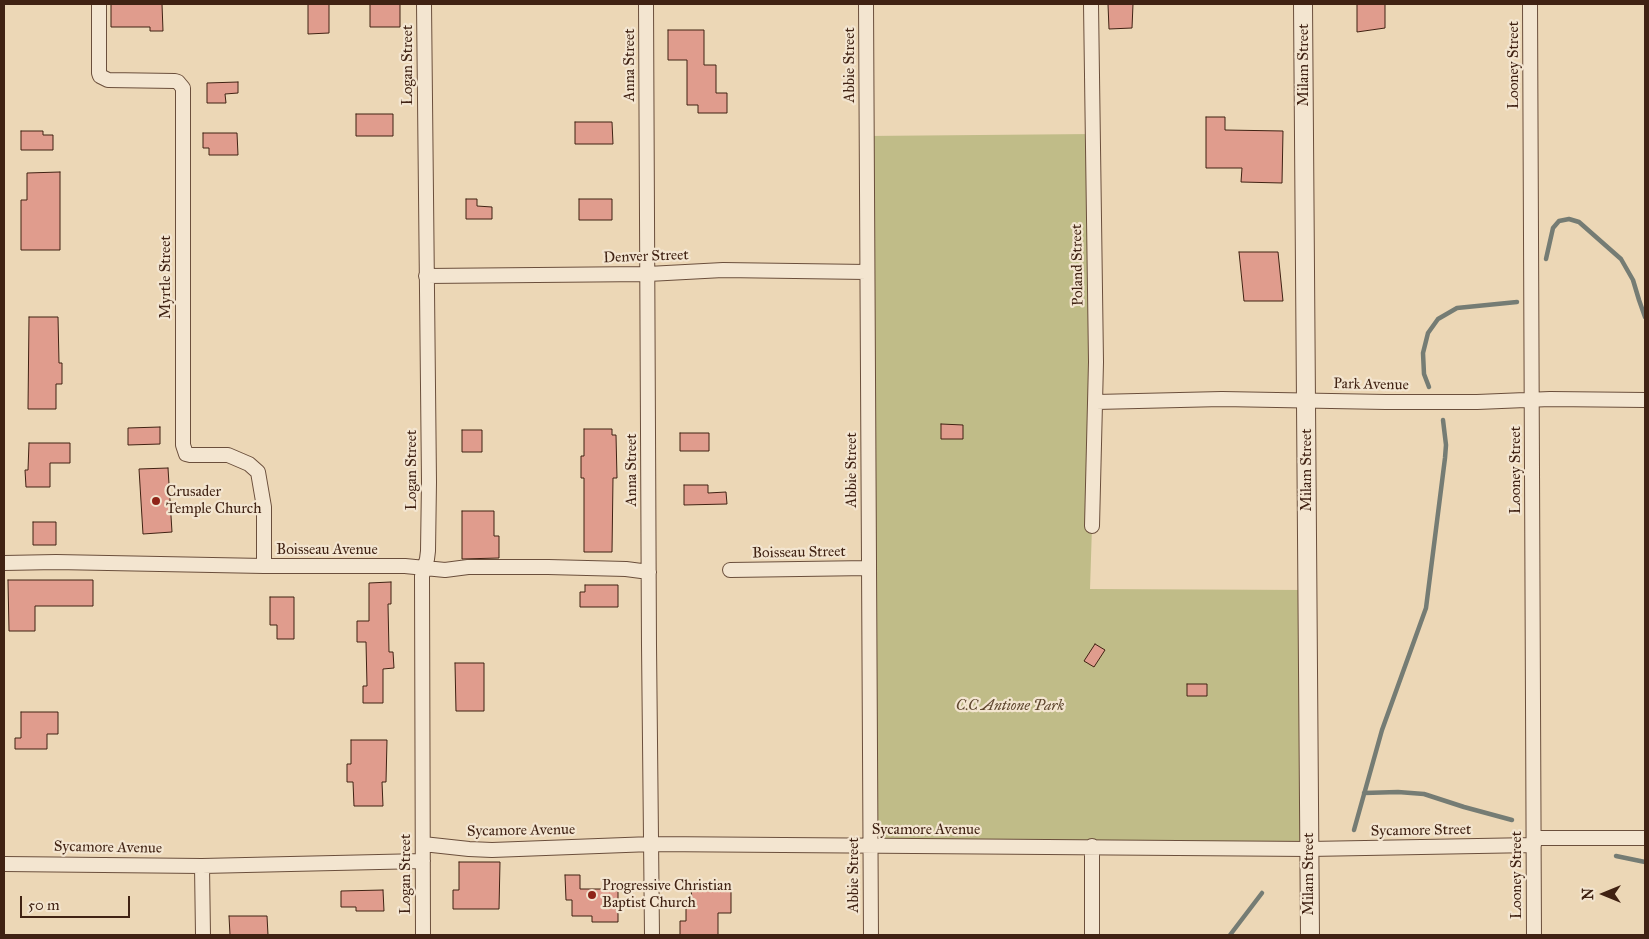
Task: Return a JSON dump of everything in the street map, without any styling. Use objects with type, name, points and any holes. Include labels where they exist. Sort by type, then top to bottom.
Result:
[{"type":"street","name":"Myrtle Street","points":[[99,4],[98,73],[100,76],[108,80],[175,81],[183,88],[183,445],[186,454],[228,455],[249,464],[258,472],[264,507],[264,566]]},
{"type":"street","name":"Logan Street","points":[[423,935],[422,576],[428,551],[429,482],[424,4]]},
{"type":"street","name":"Anna Street","points":[[646,4],[652,935]]},
{"type":"street","name":"Abbie Street","points":[[866,4],[871,935]]},
{"type":"street","name":"Poland Street","points":[[1091,4],[1096,402],[1092,526]]},
{"type":"street","name":"Milam Street","points":[[1304,4],[1310,935]]},
{"type":"street","name":"Looney Street","points":[[1530,4],[1534,935]]},
{"type":"street","name":"Denver Street","points":[[426,276],[648,274],[724,270],[867,272]]},
{"type":"street","name":"Park Avenue","points":[[1096,402],[1222,399],[1396,402],[1477,402],[1532,399],[1645,400]]},
{"type":"street","name":"Boisseau Avenue","points":[[4,563],[405,566],[432,570],[468,567],[604,568],[649,572]]},
{"type":"street","name":"Boisseau Street","points":[[730,570],[869,568]]},
{"type":"street","name":"Sycamore Street","points":[[1309,849],[1645,838]]},
{"type":"street","name":"Sycamore Avenue","points":[[423,844],[492,850],[652,844],[1309,849]]},
{"type":"street","points":[[1092,846],[1092,935]]},
{"type":"street","name":"Sycamore Avenue","points":[[4,864],[202,866],[422,861]]},
{"type":"street","points":[[202,866],[203,935]]},
{"type":"green space","name":"C.C Antione Park","points":[[1093,134],[1096,402],[1090,589],[1308,590],[1309,849],[870,846],[866,136]]},
{"type":"building","points":[[111,4],[162,4],[163,31],[150,31],[150,27],[111,27]]},
{"type":"building","points":[[308,4],[329,4],[329,33],[308,34]]},
{"type":"building","points":[[370,4],[400,4],[400,27],[370,27]]},
{"type":"building","points":[[1108,4],[1133,4],[1132,28],[1109,29]]},
{"type":"building","points":[[1357,4],[1385,4],[1385,28],[1357,32]]},
{"type":"building","points":[[668,30],[704,30],[704,65],[716,65],[716,93],[727,93],[727,113],[698,113],[698,105],[687,105],[687,60],[668,60]]},
{"type":"building","points":[[238,82],[238,93],[225,94],[226,103],[207,103],[207,83]]},
{"type":"building","points":[[356,114],[393,114],[393,136],[356,136]]},
{"type":"building","points":[[1206,117],[1225,117],[1225,130],[1283,131],[1282,183],[1241,182],[1242,168],[1206,168]]},
{"type":"building","points":[[575,122],[612,122],[613,144],[575,144]]},
{"type":"building","points":[[21,131],[43,131],[43,135],[53,135],[53,150],[21,150]]},
{"type":"building","points":[[203,133],[237,133],[238,155],[209,155],[209,148],[203,148]]},
{"type":"building","points":[[60,172],[60,250],[21,250],[21,200],[27,200],[27,173]]},
{"type":"building","points":[[466,199],[477,199],[477,206],[492,207],[492,219],[466,219]]},
{"type":"building","points":[[579,199],[612,199],[612,220],[579,220]]},
{"type":"building","points":[[1239,252],[1278,252],[1283,301],[1244,301]]},
{"type":"building","points":[[29,317],[58,317],[59,363],[62,363],[62,384],[56,384],[56,409],[28,409]]},
{"type":"building","points":[[941,424],[963,425],[963,439],[941,439]]},
{"type":"building","points":[[160,427],[160,444],[128,445],[128,428]]},
{"type":"building","points":[[584,429],[612,429],[612,435],[616,435],[617,478],[613,478],[612,552],[584,552],[584,478],[581,478],[581,456],[584,456]]},
{"type":"building","points":[[462,430],[482,430],[482,452],[462,452]]},
{"type":"building","points":[[680,433],[709,433],[709,451],[680,451]]},
{"type":"building","points":[[29,443],[70,443],[70,463],[50,463],[50,487],[26,487],[25,470],[28,470]]},
{"type":"building","name":"Crusader Temple Church","points":[[168,468],[172,532],[143,534],[139,469]]},
{"type":"building","points":[[684,485],[708,485],[708,493],[726,492],[727,504],[684,505]]},
{"type":"building","points":[[462,511],[494,511],[494,536],[499,536],[499,558],[462,559]]},
{"type":"building","points":[[33,522],[56,522],[56,545],[33,545]]},
{"type":"building","points":[[8,580],[93,580],[93,606],[35,606],[35,631],[9,631]]},
{"type":"building","points":[[391,582],[391,604],[388,604],[389,652],[393,652],[394,668],[383,669],[383,703],[363,703],[363,686],[367,686],[366,642],[357,642],[357,621],[369,621],[369,583]]},
{"type":"building","points":[[585,585],[618,585],[618,607],[580,607],[580,592],[585,592]]},
{"type":"building","points":[[270,597],[294,597],[294,639],[277,639],[277,625],[270,625]]},
{"type":"building","points":[[1095,644],[1105,650],[1094,667],[1084,661]]},
{"type":"building","points":[[455,663],[484,663],[484,711],[456,711]]},
{"type":"building","points":[[1187,684],[1207,684],[1207,696],[1187,696]]},
{"type":"building","points":[[21,712],[58,712],[58,734],[47,734],[47,749],[15,749],[15,738],[21,738]]},
{"type":"building","points":[[351,740],[387,740],[386,782],[382,782],[383,806],[354,806],[353,782],[347,782],[347,764],[351,764]]},
{"type":"building","points":[[459,862],[500,862],[499,909],[453,909],[453,890],[459,890]]},
{"type":"building","name":"Progressive Christian Baptist Church","points":[[565,875],[580,875],[580,889],[618,889],[618,922],[592,922],[592,916],[572,916],[572,900],[566,900]]},
{"type":"building","points":[[383,890],[384,911],[356,911],[356,907],[341,907],[341,891]]},
{"type":"building","points":[[691,890],[731,890],[731,913],[718,913],[718,935],[680,935],[680,921],[686,921],[686,898],[692,898]]},
{"type":"building","points":[[229,916],[267,916],[268,935],[230,935]]},
{"type":"waterway","points":[[1546,259],[1553,228],[1559,221],[1569,219],[1579,222],[1621,259],[1633,280],[1645,317]]},
{"type":"waterway","points":[[1429,387],[1424,374],[1423,353],[1428,333],[1438,319],[1457,308],[1517,302]]},
{"type":"waterway","points":[[1354,830],[1382,730],[1426,608],[1445,458],[1446,445],[1443,420]]},
{"type":"waterway","points":[[1364,793],[1398,792],[1424,794],[1512,820]]},
{"type":"waterway","points":[[1616,856],[1645,862]]},
{"type":"waterway","points":[[1230,935],[1262,893]]},
{"type":"place","name":"Crusader Temple Church","points":[[156,501]]},
{"type":"place","name":"Progressive Christian Baptist Church","points":[[592,895]]}]
